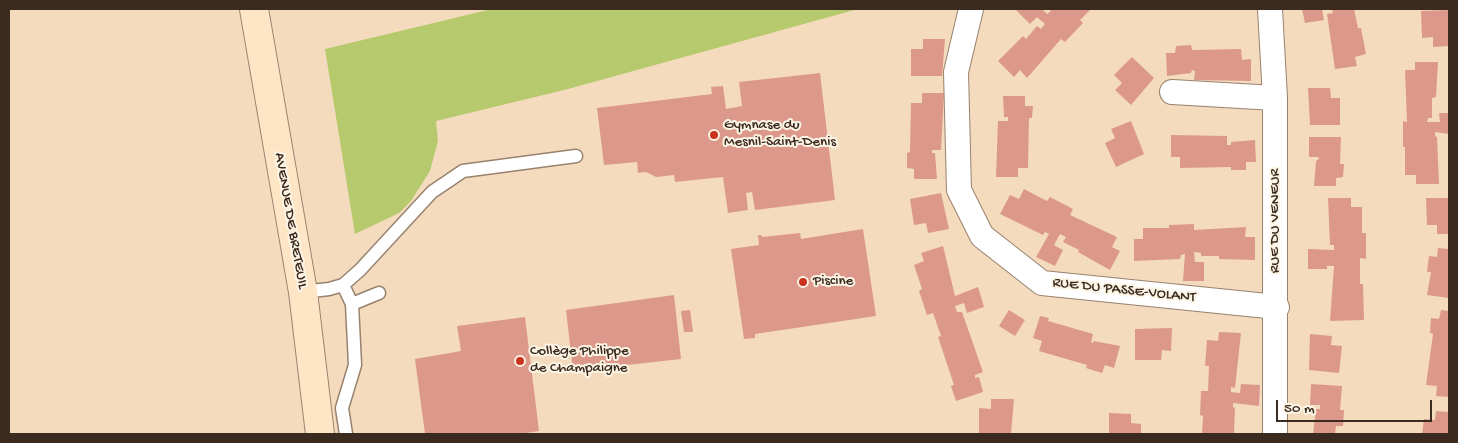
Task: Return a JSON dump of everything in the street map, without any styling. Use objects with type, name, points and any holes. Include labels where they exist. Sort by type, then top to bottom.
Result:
[{"type":"street","name":"AVENUE DE BRETEUIL","points":[[254,9],[303,292],[320,434]]},
{"type":"street","name":"RUE DU PASSE-VOLANT","points":[[971,9],[956,72],[959,190],[982,236],[1042,283],[1277,307]]},
{"type":"street","name":"RUE DU VENEUR","points":[[1270,9],[1275,98],[1277,307],[1275,434]]},
{"type":"street","points":[[1172,92],[1275,98]]},
{"type":"lane","points":[[303,292],[329,289],[343,285],[360,270],[432,192],[463,171],[576,156]]},
{"type":"lane","points":[[343,285],[352,304],[355,365],[342,408],[346,434]]},
{"type":"lane","points":[[352,304],[379,293]]},
{"type":"green space","points":[[492,9],[858,9],[568,89],[436,121],[438,141],[430,171],[411,201],[399,213],[355,234],[325,49]]},
{"type":"building","points":[[1017,9],[1042,9],[1047,14],[1051,11],[1048,9],[1091,9],[1080,20],[1083,23],[1065,42],[1061,39],[1027,78],[1020,70],[1014,77],[998,61],[1023,36],[1026,39],[1037,26],[1041,29],[1045,24],[1037,17],[1030,24]]},
{"type":"building","points":[[1302,9],[1322,9],[1324,20],[1305,23]]},
{"type":"building","points":[[1332,9],[1354,9],[1358,28],[1361,28],[1366,54],[1355,57],[1357,66],[1335,69],[1327,14],[1333,13]]},
{"type":"building","points":[[1449,10],[1449,46],[1433,47],[1433,37],[1422,38],[1421,11]]},
{"type":"building","points":[[923,39],[945,39],[942,76],[911,76],[911,49],[923,49]]},
{"type":"building","points":[[1191,45],[1192,50],[1241,49],[1242,60],[1251,59],[1251,81],[1194,80],[1195,71],[1192,70],[1191,73],[1167,76],[1166,53],[1175,53],[1176,46]]},
{"type":"building","points":[[1132,57],[1154,78],[1131,105],[1115,90],[1122,83],[1114,75]]},
{"type":"building","points":[[1415,62],[1438,62],[1436,97],[1432,98],[1432,118],[1428,118],[1427,122],[1440,122],[1439,113],[1449,113],[1449,134],[1435,132],[1437,137],[1439,184],[1416,184],[1416,175],[1405,175],[1403,121],[1407,122],[1405,70],[1415,70]]},
{"type":"building","name":"Gymnase du Mesnil-Saint-Denis","points":[[820,73],[835,200],[755,210],[752,192],[746,193],[748,210],[728,213],[723,177],[675,182],[674,175],[656,177],[646,172],[638,173],[637,162],[604,165],[597,108],[712,94],[711,87],[723,86],[726,109],[742,106],[739,82]]},
{"type":"building","points":[[1308,88],[1330,88],[1331,98],[1340,98],[1340,125],[1310,125]]},
{"type":"building","points":[[922,93],[944,93],[941,150],[932,150],[932,153],[935,153],[937,179],[914,179],[914,169],[907,168],[907,153],[910,152],[911,103],[922,103]]},
{"type":"building","points":[[1003,96],[1025,96],[1025,106],[1033,106],[1032,118],[1029,118],[1028,168],[1018,168],[1018,177],[996,177],[998,121],[1008,121],[1008,117],[1004,117]]},
{"type":"building","points":[[1131,121],[1144,154],[1116,167],[1105,143],[1115,138],[1111,129]]},
{"type":"building","points":[[1171,135],[1227,136],[1227,145],[1231,145],[1231,142],[1255,140],[1256,162],[1246,162],[1246,170],[1231,170],[1231,167],[1180,168],[1180,157],[1171,157]]},
{"type":"building","points":[[1309,137],[1341,137],[1340,164],[1344,164],[1343,177],[1336,178],[1336,186],[1314,186],[1316,161],[1319,159],[1318,157],[1309,157]]},
{"type":"building","points":[[1024,189],[1047,201],[1050,197],[1073,209],[1070,215],[1117,237],[1112,247],[1120,251],[1110,270],[1063,242],[1066,237],[1060,234],[1054,245],[1063,250],[1055,266],[1036,257],[1049,234],[1045,232],[1043,235],[1000,214],[1010,195],[1019,199]]},
{"type":"building","points":[[941,193],[949,229],[928,233],[926,223],[914,225],[910,199]]},
{"type":"building","points":[[1328,198],[1351,198],[1351,207],[1362,207],[1362,233],[1366,233],[1366,259],[1360,258],[1360,284],[1363,284],[1364,320],[1330,321],[1334,266],[1327,266],[1327,269],[1308,269],[1308,249],[1334,250],[1334,245],[1330,245]]},
{"type":"building","points":[[1426,198],[1449,198],[1449,234],[1437,234],[1437,225],[1427,225]]},
{"type":"building","points":[[1194,224],[1194,230],[1246,227],[1245,237],[1255,237],[1255,260],[1219,259],[1219,256],[1201,256],[1201,253],[1194,252],[1195,262],[1204,262],[1204,281],[1183,281],[1185,254],[1181,255],[1180,259],[1134,261],[1134,239],[1143,239],[1143,228],[1169,228],[1169,225]]},
{"type":"building","name":"Piscine","points":[[863,229],[876,316],[755,334],[755,338],[744,339],[731,249],[759,245],[758,235],[762,237],[800,233],[801,239]]},
{"type":"building","points":[[943,246],[955,296],[978,287],[984,307],[967,313],[964,303],[955,306],[957,312],[962,312],[983,372],[975,375],[975,378],[979,377],[983,392],[956,401],[951,386],[954,385],[938,337],[941,336],[933,313],[927,315],[919,291],[922,289],[914,265],[924,261],[921,253]]},
{"type":"building","points":[[1438,248],[1449,249],[1449,298],[1427,295],[1431,272],[1427,272],[1429,256],[1437,257]]},
{"type":"building","points":[[674,295],[681,359],[573,371],[566,310]]},
{"type":"building","points":[[690,310],[693,332],[684,332],[681,311]]},
{"type":"building","points":[[1009,310],[1025,320],[1015,336],[999,326]]},
{"type":"building","points":[[1441,310],[1449,311],[1449,397],[1436,396],[1437,386],[1426,385],[1433,334],[1430,333],[1431,318],[1439,319]]},
{"type":"building","points":[[1040,316],[1049,318],[1048,321],[1093,334],[1091,342],[1093,343],[1094,341],[1120,346],[1114,368],[1105,365],[1102,373],[1086,368],[1087,365],[1039,351],[1042,341],[1033,338]]},
{"type":"building","points":[[525,317],[539,431],[519,434],[425,434],[415,359],[461,351],[457,326]]},
{"type":"building","points":[[1172,328],[1171,351],[1162,350],[1161,360],[1135,360],[1135,329]]},
{"type":"building","points":[[1219,332],[1241,333],[1235,388],[1231,387],[1231,392],[1240,393],[1241,384],[1260,385],[1259,406],[1233,403],[1235,408],[1234,434],[1202,434],[1203,416],[1200,415],[1201,391],[1208,391],[1209,366],[1205,366],[1207,340],[1218,341]]},
{"type":"building","points":[[1310,334],[1332,336],[1331,345],[1342,346],[1339,373],[1309,370]]},
{"type":"building","points":[[1311,384],[1342,386],[1340,410],[1344,410],[1343,426],[1336,426],[1335,434],[1313,434],[1316,409],[1320,409],[1320,405],[1310,405]]},
{"type":"building","points":[[991,399],[1014,399],[1011,434],[979,434],[979,408],[991,409]]},
{"type":"building","points":[[1436,411],[1449,412],[1449,434],[1422,434],[1424,419],[1435,420]]},
{"type":"building","points":[[1109,413],[1131,414],[1131,423],[1141,424],[1141,434],[1109,434]]},
{"type":"place","name":"Gymnase du Mesnil-Saint-Denis","points":[[714,135]]},
{"type":"place","name":"Piscine","points":[[803,282]]},
{"type":"place","name":"Collège Philippe de Champaigne","points":[[520,361]]}]
